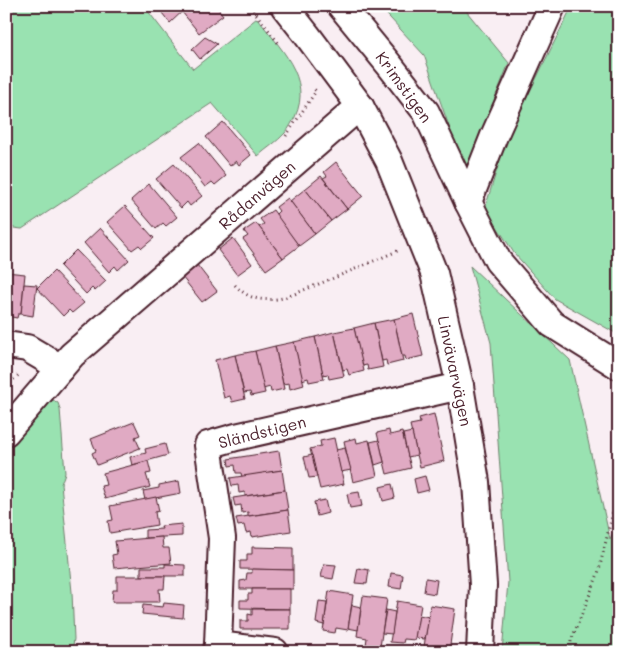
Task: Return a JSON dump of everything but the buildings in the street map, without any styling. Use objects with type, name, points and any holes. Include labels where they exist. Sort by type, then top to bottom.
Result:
[{"type":"street","points":[[284,6],[360,106]]},
{"type":"street","name":"Krimstigen","points":[[341,6],[426,112],[498,261],[552,324],[619,366]]},
{"type":"street","points":[[468,202],[494,136],[552,6]]},
{"type":"street","name":"Rådanvägen","points":[[6,432],[61,368],[80,349],[360,106]]},
{"type":"street","name":"Linvävarvägen","points":[[360,106],[389,160],[434,273],[460,386],[476,482],[483,585],[480,652]]},
{"type":"street","points":[[6,345],[27,348],[61,368]]},
{"type":"street","name":"Sländstigen","points":[[217,648],[222,538],[208,445],[460,386]]},
{"type":"street","points":[[217,648],[275,652]]},
{"type":"path","points":[[250,6],[286,51]]},
{"type":"path","points":[[311,85],[340,124]]},
{"type":"path","points":[[281,143],[316,91]]},
{"type":"path","points":[[235,285],[251,297],[263,300],[279,299],[331,280],[400,250],[397,242]]},
{"type":"path","points":[[6,386],[35,360],[38,355]]},
{"type":"path","points":[[570,652],[570,641],[598,574],[619,487]]},
{"type":"green space","points":[[6,6],[144,6],[193,69],[257,18],[283,52],[297,76],[300,89],[295,117],[285,133],[258,156],[212,103],[22,229],[6,227]]},
{"type":"green space","points":[[379,6],[468,6],[467,12],[509,63],[465,172],[424,55]]},
{"type":"green space","points":[[572,6],[619,6],[619,335],[555,299],[514,253],[485,208],[506,140]]},
{"type":"green space","points":[[470,266],[570,360],[610,539],[619,520],[619,652],[502,652],[508,582],[491,343]]},
{"type":"green space","points":[[53,400],[58,403],[60,409],[65,473],[61,484],[72,592],[74,639],[72,652],[6,652],[6,443]]}]
